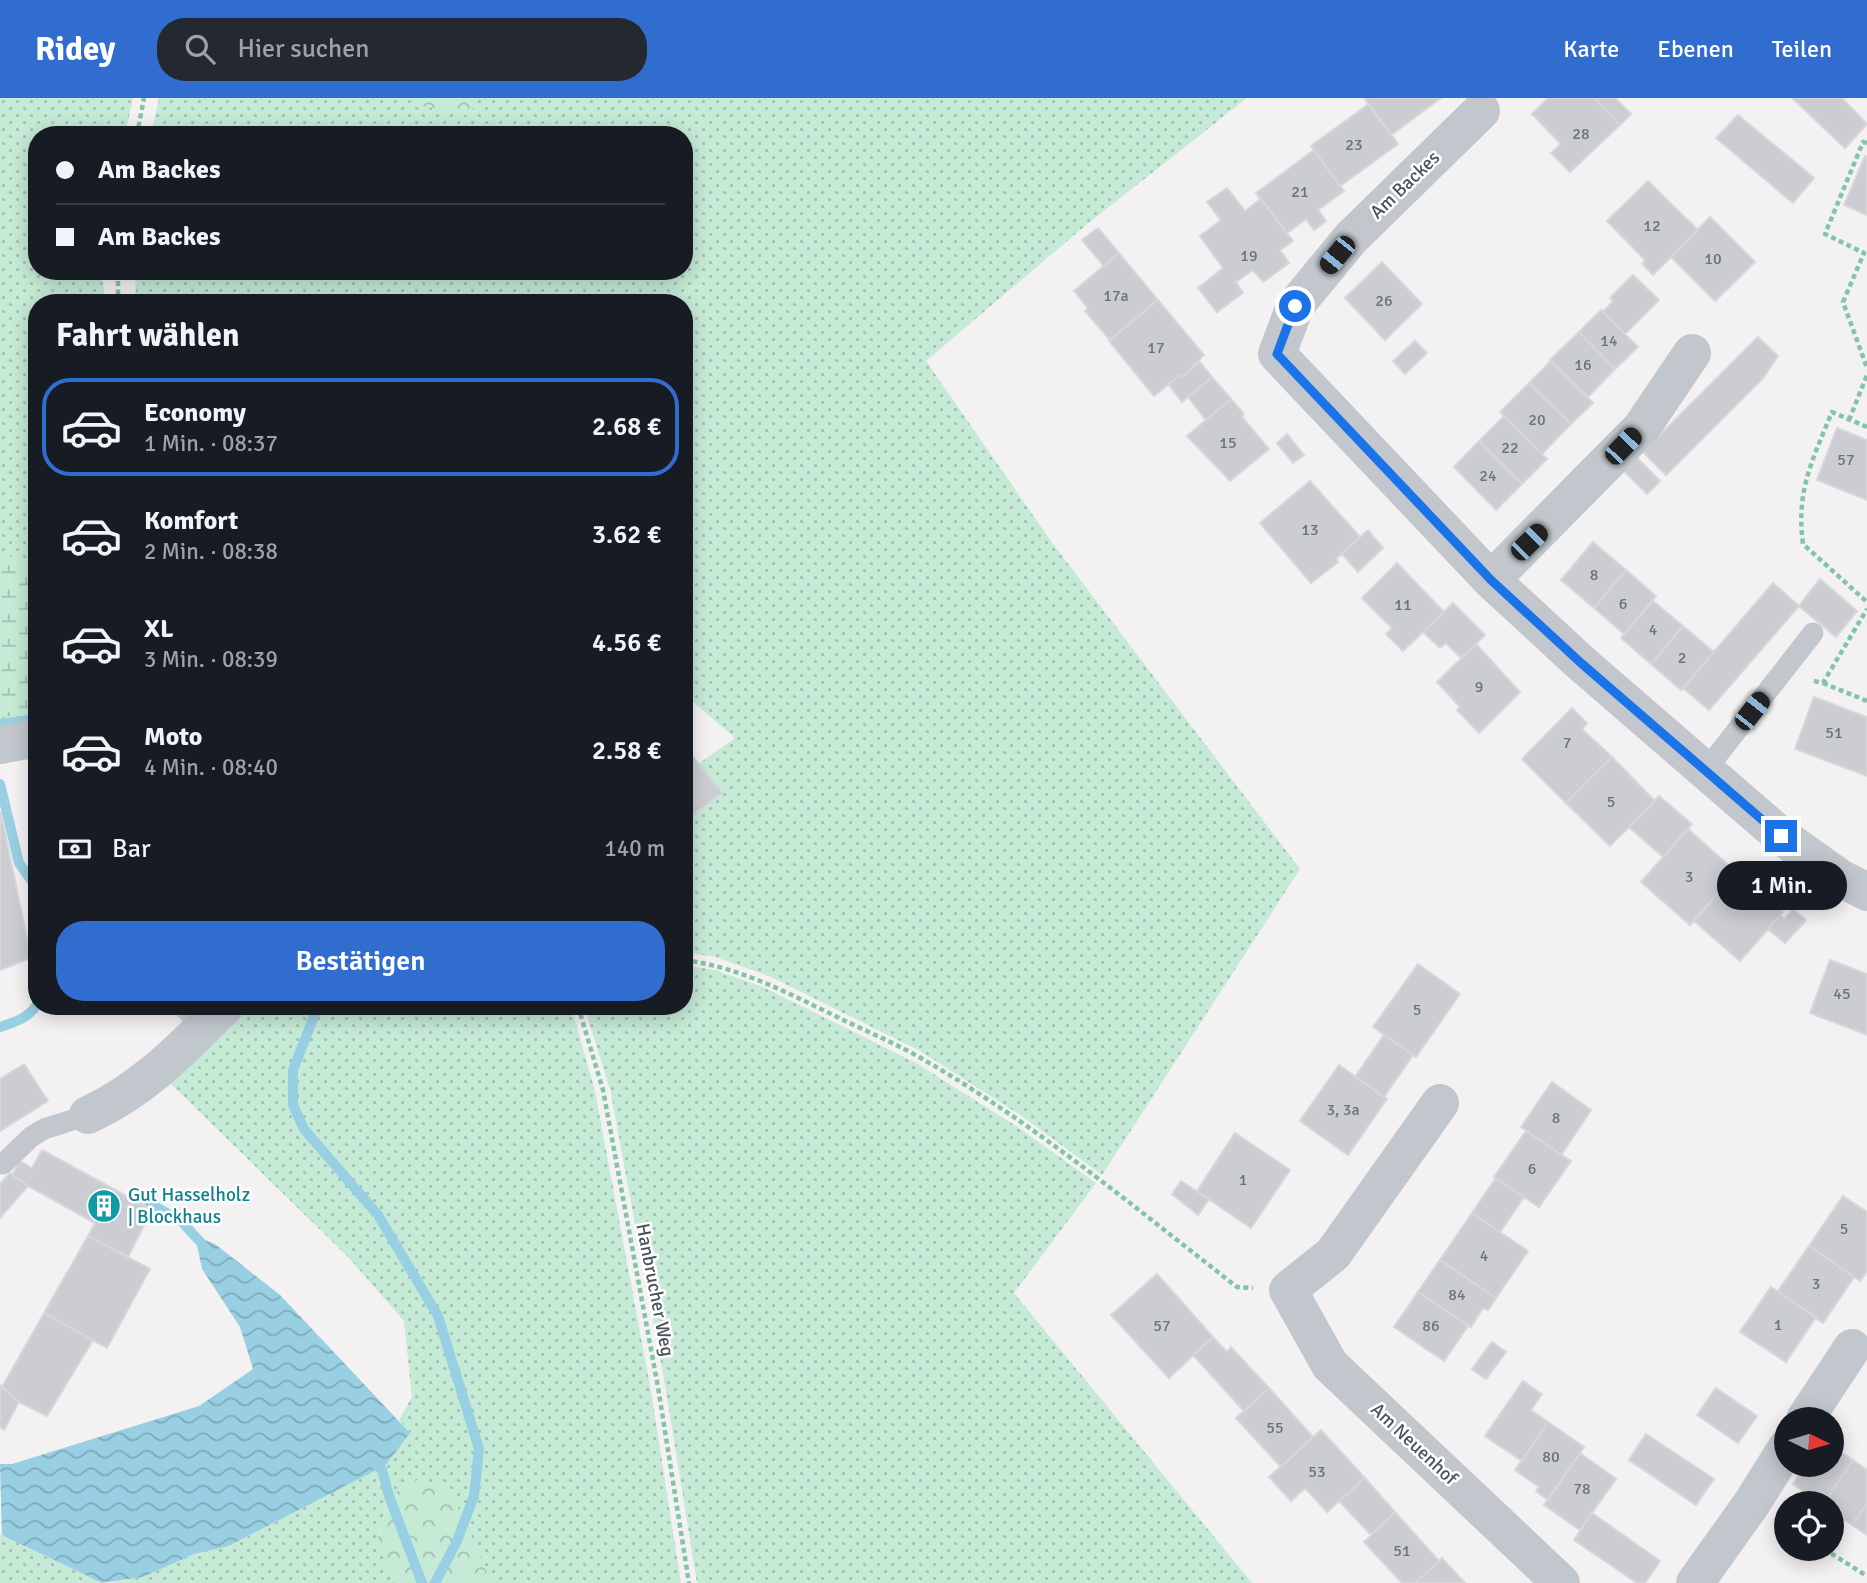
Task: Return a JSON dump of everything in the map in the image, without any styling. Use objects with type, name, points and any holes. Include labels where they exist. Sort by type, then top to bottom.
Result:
[{"type":"street","name":"Am Backes","points":[[1481,111],[1351,238],[1295,306],[1277,354],[1491,580],[1781,836],[1840,878],[1867,892]]},
{"type":"street","points":[[1491,580],[1642,427],[1692,353]]},
{"type":"street","points":[[0,746],[28,740]]},
{"type":"street","points":[[88,1115],[116,1102],[157,1073],[216,1015]]},
{"type":"street","points":[[1288,1290],[1333,1254],[1440,1103]]},
{"type":"street","name":"Am Neuenhof","points":[[1288,1290],[1330,1365],[1561,1583]]},
{"type":"street","points":[[1813,1407],[1852,1348]]},
{"type":"street","points":[[1695,1583],[1774,1468]]},
{"type":"lane","points":[[1705,771],[1813,633]]},
{"type":"lane","points":[[3,1164],[31,1137],[44,1129],[88,1115]]},
{"type":"path","points":[[139,126],[144,98]]},
{"type":"path","points":[[1867,143],[1863,142],[1825,234],[1864,253],[1843,302],[1867,368]]},
{"type":"path","points":[[1849,420],[1867,375]]},
{"type":"path","points":[[1867,427],[1832,412],[1805,479],[1800,518],[1803,544],[1867,602]]},
{"type":"path","points":[[1823,683],[1867,701]]},
{"type":"path","points":[[693,961],[714,964],[766,982],[918,1056],[1019,1121],[1100,1180],[1237,1287],[1288,1290]]},
{"type":"path","name":"Hanbrucher Weg","points":[[581,1015],[603,1090],[659,1387],[689,1583]]},
{"type":"path","points":[[1844,1561],[1867,1576]]},
{"type":"green space","points":[[0,98],[133,98],[127,126],[28,126],[28,280],[103,280],[104,294],[28,294],[28,726],[0,731]]},
{"type":"green space","points":[[159,98],[1247,98],[1086,225],[926,361],[1053,544],[1300,869],[1102,1175],[1023,1117],[920,1051],[769,976],[715,957],[693,953],[693,768],[735,738],[693,702],[693,294],[136,294],[135,280],[693,280],[693,126],[153,126]]},
{"type":"green space","points":[[418,98],[476,98],[471,116],[422,106]]},
{"type":"green space","points":[[0,553],[16,558],[28,567],[28,711],[0,718]]},
{"type":"green space","points":[[693,966],[715,970],[763,987],[916,1063],[1016,1126],[1096,1183],[1014,1293],[1252,1583],[697,1583],[665,1385],[610,1089],[587,1015],[693,1015]]},
{"type":"green space","points":[[236,1015],[574,1015],[595,1091],[651,1391],[681,1583],[492,1583],[480,1561],[389,1496],[378,1537],[392,1583],[109,1583],[143,1577],[194,1554],[230,1546],[376,1469],[410,1433],[399,1420],[412,1397],[404,1321],[349,1258],[171,1084]]},
{"type":"green space","points":[[421,1478],[443,1489],[453,1500],[466,1522],[492,1583],[392,1583],[378,1538],[389,1496]]},
{"type":"green space","points":[[0,1534],[2,1535],[102,1583],[0,1583]]},
{"type":"water","points":[[195,1236],[215,1244],[280,1295],[410,1433],[382,1470],[376,1470],[229,1546],[194,1554],[143,1577],[102,1583],[2,1535],[0,1464],[12,1464],[199,1406],[253,1369],[240,1327],[202,1269]]},
{"type":"building","points":[[1364,98],[1441,98],[1391,135]]},
{"type":"building","points":[[1548,98],[1594,98],[1620,125],[1570,172],[1551,153],[1561,144],[1532,114]]},
{"type":"building","points":[[1594,98],[1615,98],[1631,114],[1620,125]]},
{"type":"building","points":[[1792,98],[1842,98],[1867,124],[1845,148]]},
{"type":"building","points":[[1369,104],[1398,144],[1340,186],[1311,146]]},
{"type":"building","points":[[1738,115],[1814,178],[1793,203],[1716,138]]},
{"type":"building","points":[[1314,150],[1344,191],[1318,210],[1326,221],[1314,230],[1306,219],[1287,233],[1256,193]]},
{"type":"building","points":[[1865,156],[1867,157],[1867,215],[1844,205]]},
{"type":"building","points":[[1648,181],[1698,230],[1653,275],[1642,264],[1645,260],[1607,221]]},
{"type":"building","points":[[1227,188],[1245,211],[1261,199],[1293,241],[1280,250],[1289,263],[1263,282],[1253,270],[1236,282],[1243,293],[1217,312],[1198,288],[1223,268],[1200,236],[1221,220],[1207,202]]},
{"type":"building","points":[[1710,217],[1755,262],[1715,301],[1671,257]]},
{"type":"building","points":[[1098,228],[1119,253],[1104,266],[1082,240]]},
{"type":"building","points":[[1119,253],[1158,300],[1110,340],[1085,311],[1088,308],[1074,291]]},
{"type":"building","points":[[1382,262],[1422,304],[1385,340],[1345,298]]},
{"type":"building","points":[[1633,275],[1659,300],[1625,334],[1603,312],[1613,301],[1610,298]]},
{"type":"building","points":[[1158,300],[1204,355],[1182,377],[1180,375],[1154,396],[1109,341]]},
{"type":"building","points":[[1601,310],[1638,347],[1615,369],[1579,332]]},
{"type":"building","points":[[1579,332],[1615,369],[1588,397],[1550,360]]},
{"type":"building","points":[[1758,337],[1778,356],[1763,378],[1666,475],[1643,452]]},
{"type":"building","points":[[1415,341],[1427,353],[1405,374],[1393,361]]},
{"type":"building","points":[[1551,361],[1593,403],[1571,424],[1529,383]]},
{"type":"building","points":[[1200,362],[1212,377],[1182,402],[1168,384],[1180,375],[1182,377]]},
{"type":"building","points":[[1212,377],[1231,399],[1206,420],[1188,397]]},
{"type":"building","points":[[1529,383],[1571,424],[1542,454],[1500,412]]},
{"type":"building","points":[[1231,399],[1244,414],[1242,417],[1269,449],[1230,481],[1187,436]]},
{"type":"building","points":[[1504,416],[1547,459],[1522,484],[1479,441]]},
{"type":"building","points":[[1837,428],[1867,440],[1867,500],[1817,480]]},
{"type":"building","points":[[1287,434],[1304,455],[1293,463],[1277,443]]},
{"type":"building","points":[[1479,441],[1522,484],[1496,510],[1454,467]]},
{"type":"building","points":[[1637,458],[1660,481],[1647,494],[1624,471]]},
{"type":"building","points":[[1310,481],[1360,537],[1336,559],[1338,562],[1311,583],[1260,523]]},
{"type":"building","points":[[1368,530],[1383,548],[1358,572],[1342,554]]},
{"type":"building","points":[[1593,542],[1626,570],[1594,608],[1561,580]]},
{"type":"building","points":[[1397,563],[1444,612],[1403,651],[1386,634],[1392,628],[1362,598]]},
{"type":"building","points":[[1626,570],[1656,596],[1624,634],[1594,608]]},
{"type":"building","points":[[1820,579],[1857,611],[1836,637],[1799,606]]},
{"type":"building","points":[[1773,583],[1799,606],[1709,710],[1683,688]]},
{"type":"building","points":[[1653,601],[1683,626],[1651,664],[1621,638]]},
{"type":"building","points":[[1453,603],[1485,635],[1461,658],[1446,643],[1440,648],[1423,632]]},
{"type":"building","points":[[1683,626],[1714,652],[1681,690],[1651,664]]},
{"type":"building","points":[[1476,644],[1520,692],[1479,733],[1457,710],[1460,707],[1437,682]]},
{"type":"building","points":[[1814,697],[1867,717],[1867,776],[1795,749]]},
{"type":"building","points":[[1572,708],[1587,723],[1582,729],[1612,757],[1566,803],[1522,759]]},
{"type":"building","points":[[693,756],[722,793],[693,815]]},
{"type":"building","points":[[1612,757],[1655,801],[1610,846],[1566,803]]},
{"type":"building","points":[[1659,796],[1692,824],[1663,857],[1629,827]]},
{"type":"building","points":[[0,814],[28,944],[28,959],[0,970]]},
{"type":"building","points":[[1688,829],[1736,872],[1690,925],[1641,882]]},
{"type":"building","points":[[1736,872],[1783,912],[1740,961],[1694,921]]},
{"type":"building","points":[[1793,909],[1806,920],[1785,943],[1768,929],[1780,915],[1784,919]]},
{"type":"building","points":[[1830,960],[1867,974],[1867,1035],[1810,1013]]},
{"type":"building","points":[[1418,964],[1460,994],[1416,1057],[1373,1027]]},
{"type":"building","points":[[177,1015],[192,1015],[185,1023]]},
{"type":"building","points":[[1384,1035],[1413,1055],[1384,1097],[1355,1077]]},
{"type":"building","points":[[24,1064],[48,1101],[0,1131],[0,1079]]},
{"type":"building","points":[[1339,1065],[1387,1099],[1348,1155],[1300,1121]]},
{"type":"building","points":[[1552,1082],[1591,1110],[1561,1155],[1521,1127]]},
{"type":"building","points":[[1526,1131],[1571,1161],[1539,1207],[1494,1177]]},
{"type":"building","points":[[1235,1133],[1290,1170],[1251,1228],[1197,1191]]},
{"type":"building","name":"Gut Hasselholz | Blockhaus","points":[[42,1150],[152,1210],[128,1257],[88,1236],[95,1223],[12,1175],[20,1161],[32,1168]]},
{"type":"building","points":[[10,1173],[28,1186],[0,1218],[0,1184]]},
{"type":"building","points":[[1496,1178],[1524,1197],[1500,1232],[1472,1213]]},
{"type":"building","points":[[1181,1181],[1209,1199],[1198,1215],[1172,1194]]},
{"type":"building","points":[[1843,1196],[1867,1212],[1867,1271],[1860,1281],[1809,1246]]},
{"type":"building","points":[[1472,1213],[1528,1251],[1496,1298],[1440,1260]]},
{"type":"building","points":[[88,1236],[150,1269],[107,1348],[44,1313]]},
{"type":"building","points":[[1809,1246],[1854,1277],[1823,1323],[1778,1291]]},
{"type":"building","points":[[1440,1260],[1496,1298],[1488,1310],[1483,1308],[1471,1327],[1418,1292]]},
{"type":"building","points":[[1157,1274],[1213,1337],[1169,1378],[1111,1315]]},
{"type":"building","points":[[1771,1287],[1816,1317],[1786,1362],[1740,1332]]},
{"type":"building","points":[[1418,1292],[1468,1326],[1444,1361],[1394,1327]]},
{"type":"building","points":[[44,1313],[93,1340],[47,1416],[19,1402],[2,1387]]},
{"type":"building","points":[[1213,1337],[1227,1352],[1231,1347],[1269,1388],[1244,1411],[1193,1355]]},
{"type":"building","points":[[1492,1342],[1506,1352],[1486,1379],[1472,1369]]},
{"type":"building","points":[[1523,1381],[1542,1394],[1531,1410],[1548,1422],[1522,1461],[1485,1436]]},
{"type":"building","points":[[0,1385],[19,1402],[4,1430],[0,1427]]},
{"type":"building","points":[[1269,1388],[1313,1437],[1281,1467],[1236,1418]]},
{"type":"building","points":[[1716,1388],[1757,1416],[1738,1443],[1697,1415]]},
{"type":"building","points":[[1548,1422],[1584,1447],[1548,1500],[1536,1491],[1539,1487],[1515,1470]]},
{"type":"building","points":[[1321,1430],[1365,1478],[1327,1512],[1305,1488],[1291,1501],[1269,1477]]},
{"type":"building","points":[[1646,1434],[1714,1479],[1696,1505],[1629,1460]]},
{"type":"building","points":[[1580,1453],[1616,1479],[1580,1530],[1544,1505]]},
{"type":"building","points":[[1844,1454],[1853,1460],[1844,1473]]},
{"type":"building","points":[[1853,1460],[1867,1470],[1867,1503],[1852,1525],[1844,1519],[1844,1491],[1832,1491]]},
{"type":"building","points":[[1798,1477],[1842,1477],[1832,1491],[1803,1491],[1793,1484]]},
{"type":"building","points":[[1365,1478],[1395,1512],[1371,1535],[1339,1501]]},
{"type":"building","points":[[1867,1503],[1867,1535],[1852,1525]]},
{"type":"building","points":[[1395,1512],[1439,1561],[1415,1583],[1402,1583],[1364,1542]]},
{"type":"building","points":[[1592,1513],[1660,1561],[1645,1583],[1637,1583],[1574,1540]]},
{"type":"building","points":[[1442,1558],[1465,1583],[1415,1583],[1439,1561]]},
{"type":"waterway","points":[[0,724],[28,720]]},
{"type":"waterway","points":[[0,784],[19,863],[28,876]]},
{"type":"waterway","points":[[0,1027],[28,1014]]},
{"type":"waterway","points":[[314,1015],[293,1070],[293,1105],[304,1129],[378,1215],[438,1316],[479,1449],[474,1496],[457,1541],[435,1583]]},
{"type":"waterway","points":[[131,1212],[136,1201],[141,1198],[182,1222],[203,1245]]},
{"type":"waterway","points":[[372,1461],[382,1470],[422,1583]]},
{"type":"place","name":"Gut Hasselholz | Blockhaus","points":[[104,1206]]},
{"type":"route","points":[[1295,306],[1277,354],[1491,580],[1581,663],[1781,836]]}]
